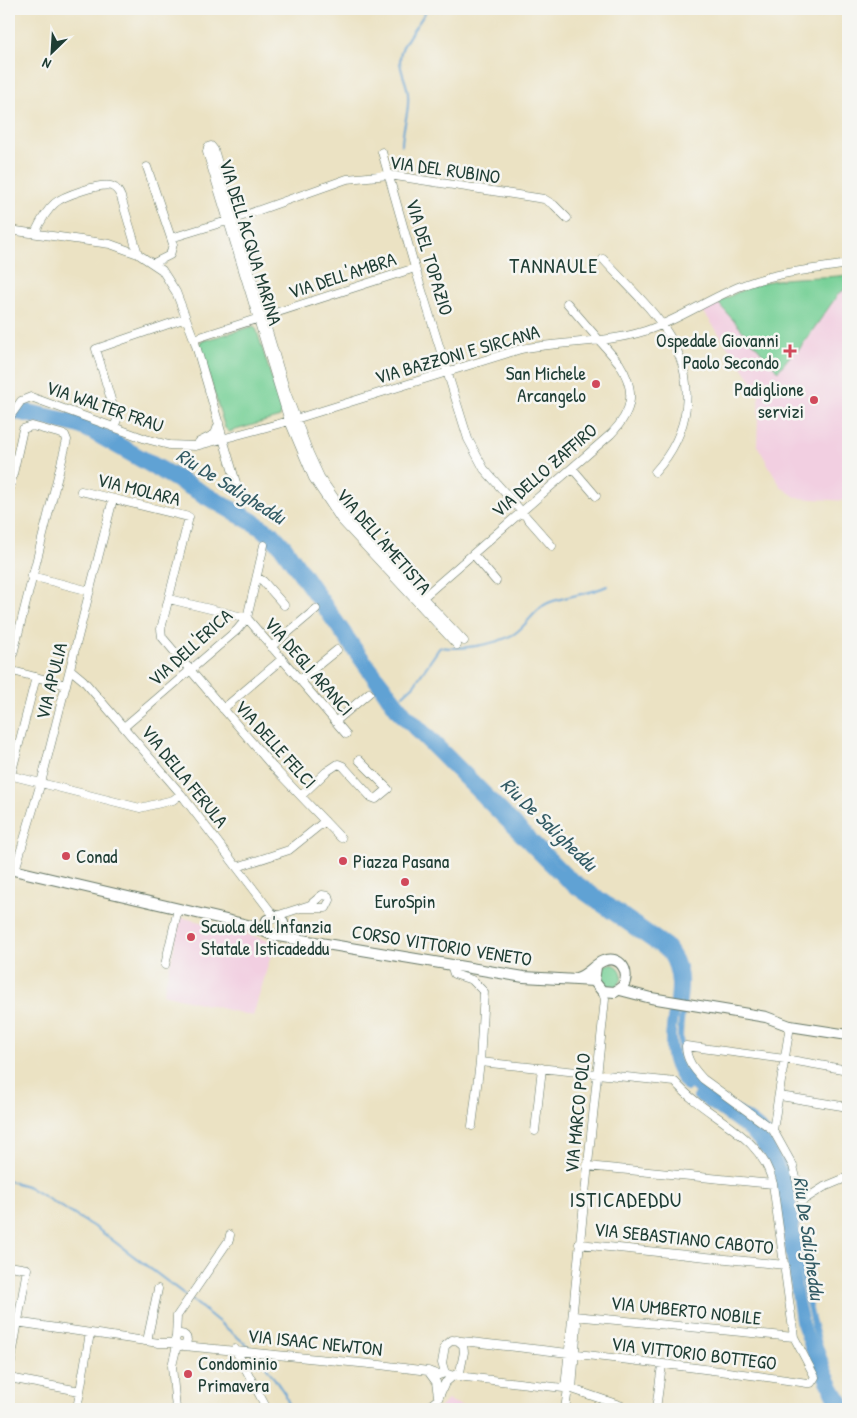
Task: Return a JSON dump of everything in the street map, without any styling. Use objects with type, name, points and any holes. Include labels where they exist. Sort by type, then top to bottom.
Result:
[{"type":"main road","name":"CORSO VITTORIO VENETO","points":[[12,869],[252,926],[274,923],[309,940],[534,978],[594,981]]},
{"type":"main road","points":[[642,994],[632,987],[624,967],[615,960],[604,960],[596,967],[594,981],[602,991],[642,994],[669,1001],[766,1017],[790,1026],[848,1035]]},
{"type":"main road","name":"CORSO VITTORIO VENETO","points":[[570,979],[582,976],[596,967]]},
{"type":"main road","points":[[617,991],[627,978]]},
{"type":"street","name":"VIA DELL'ACQUA MARINA","points":[[231,220],[214,150],[211,146],[208,147],[207,152],[231,220],[292,419]]},
{"type":"street","name":"VIA DEL TOPAZIO","points":[[382,152],[415,268],[429,304],[447,371],[475,454],[484,468],[552,546]]},
{"type":"street","points":[[148,167],[171,238],[173,250],[170,255],[154,263]]},
{"type":"street","name":"VIA DEL RUBINO","points":[[171,238],[231,220],[347,179],[389,175],[544,199],[554,205],[567,218]]},
{"type":"street","points":[[35,233],[44,216],[57,201],[99,187],[109,186],[119,191],[138,254]]},
{"type":"street","points":[[9,230],[84,239],[138,254],[154,263],[170,282],[194,339],[239,492]]},
{"type":"street","points":[[603,259],[663,324],[680,353],[687,383],[680,433],[667,459],[655,472]]},
{"type":"street","name":"VIA BAZZONI E SIRCANA","points":[[224,440],[447,371],[544,344],[600,341],[626,336],[663,324],[740,286],[782,275],[848,264]]},
{"type":"street","name":"VIA DELL'AMBRA","points":[[194,339],[415,268]]},
{"type":"street","name":"VIA DELLO ZAFFIRO","points":[[420,601],[621,424],[630,402],[629,383],[626,374],[567,303]]},
{"type":"street","points":[[114,427],[117,420],[96,349],[186,318]]},
{"type":"street","name":"VIA WALTER FRAU","points":[[9,418],[18,403],[25,398],[36,398],[146,439],[184,447],[224,440]]},
{"type":"street","name":"VIA DELL'AMETISTA","points":[[292,419],[333,498],[420,601],[460,643]]},
{"type":"street","name":"VIA WALTER FRAU","points":[[184,447],[214,434],[219,423]]},
{"type":"street","points":[[9,492],[23,429],[32,426],[65,435],[67,440],[31,576],[9,670],[66,685]]},
{"type":"street","points":[[572,468],[596,496]]},
{"type":"street","name":"VIA MOLARA","points":[[82,491],[189,518]]},
{"type":"street","name":"VIA APULIA","points":[[12,869],[41,783],[113,499]]},
{"type":"street","name":"VIA DELLE FELCI","points":[[189,518],[161,629],[162,637],[189,671],[273,767],[341,838]]},
{"type":"street","name":"VIA DELL'ERICA","points":[[124,727],[237,630],[247,618],[264,545]]},
{"type":"street","points":[[473,554],[496,581]]},
{"type":"street","points":[[31,576],[90,591]]},
{"type":"street","points":[[257,577],[263,581],[284,606]]},
{"type":"street","points":[[169,599],[247,618]]},
{"type":"street","points":[[271,646],[316,609]]},
{"type":"street","name":"VIA DEGLI ARANCI","points":[[247,618],[346,734]]},
{"type":"street","points":[[300,680],[337,650]]},
{"type":"street","points":[[223,709],[282,659]]},
{"type":"street","name":"VIA DELLA FERULA","points":[[71,670],[83,680],[181,794],[237,867],[274,923]]},
{"type":"street","points":[[36,677],[10,775],[140,808],[173,800],[181,794]]},
{"type":"street","points":[[336,721],[369,693]]},
{"type":"street","points":[[301,796],[326,772],[338,764],[343,766],[371,798],[376,799],[388,789],[359,760]]},
{"type":"street","points":[[237,867],[289,850],[325,821]]},
{"type":"street","points":[[274,923],[291,912],[318,903]]},
{"type":"street","points":[[165,965],[178,909]]},
{"type":"street","points":[[451,965],[454,974],[472,980],[484,992],[480,1062],[472,1126]]},
{"type":"street","name":"VIA MARCO POLO","points":[[600,1075],[606,999],[602,991]]},
{"type":"street","name":"VIA MARCO POLO","points":[[565,1409],[600,1075],[610,998],[617,991]]},
{"type":"street","points":[[773,1130],[790,1026]]},
{"type":"street","points":[[848,1070],[785,1059],[686,1046],[688,1058],[694,1069],[703,1079],[773,1130],[793,1166],[802,1201],[824,1187],[848,1177]]},
{"type":"street","points":[[480,1062],[675,1082],[692,1100],[756,1147],[766,1164],[773,1184],[794,1337]]},
{"type":"street","points":[[535,1131],[542,1068]]},
{"type":"street","points":[[780,1096],[848,1107]]},
{"type":"street","points":[[590,1166],[773,1184]]},
{"type":"street","points":[[176,1409],[172,1366],[179,1339],[177,1316],[229,1240],[230,1235]]},
{"type":"street","name":"VIA SEBASTIANO CABOTO","points":[[581,1244],[785,1265]]},
{"type":"street","points":[[9,1266],[26,1269],[9,1373]]},
{"type":"street","points":[[146,1341],[158,1289]]},
{"type":"street","name":"VIA UMBERTO NOBILE","points":[[576,1316],[794,1337]]},
{"type":"street","points":[[9,1321],[146,1341],[179,1339]]},
{"type":"street","points":[[77,1409],[90,1334]]},
{"type":"street","name":"VIA VITTORIO BOTTEGO","points":[[442,1362],[445,1346],[448,1342],[456,1340],[468,1345],[572,1354],[807,1383],[814,1380],[815,1377],[794,1337]]},
{"type":"street","name":"VIA ISAAC NEWTON","points":[[179,1339],[197,1345],[568,1389],[631,1409]]},
{"type":"street","points":[[426,1409],[438,1398],[445,1383],[462,1368],[468,1345]]},
{"type":"street","points":[[235,1349],[267,1409]]},
{"type":"street","points":[[438,1398],[436,1382],[428,1371],[439,1368],[442,1362]]},
{"type":"street","points":[[437,1389],[445,1373],[442,1362]]},
{"type":"street","points":[[656,1409],[662,1365]]},
{"type":"street","points":[[9,1378],[80,1391]]},
{"type":"shaded area","name":"Ospedale Giovanni Paolo Secondo","points":[[848,275],[848,501],[797,498],[781,487],[757,445],[759,391],[703,311],[762,283],[801,277],[822,278]]},
{"type":"shaded area","points":[[181,917],[275,942],[253,1016],[163,994]]},
{"type":"shaded area","points":[[448,1400],[460,1405],[471,1409],[438,1409]]},
{"type":"green space","points":[[848,275],[848,288],[839,293],[798,351],[795,350],[778,371],[719,304],[720,301],[766,282],[790,278]]},
{"type":"green space","points":[[254,326],[282,411],[280,417],[229,432],[225,428],[199,344],[202,341]]},
{"type":"green space","points":[[610,964],[619,967],[622,976],[619,985],[610,988],[601,985],[598,976],[601,967]]},
{"type":"waterway","points":[[402,145],[408,101],[400,63],[401,52],[405,42],[427,9]]},
{"type":"waterway","name":"Riu De Saligheddu","points":[[9,404],[12,405],[9,410]]},
{"type":"waterway","name":"Riu De Saligheddu","points":[[687,1089],[675,1072],[669,1055],[668,1038],[674,987],[672,971],[665,955],[564,884],[395,715],[276,548],[256,531],[89,436],[76,430],[17,417],[24,406],[75,417],[92,424],[253,515],[277,531],[288,543],[358,645],[408,710],[569,872],[669,942],[679,957],[684,972],[685,988],[680,1033],[681,1049],[687,1065],[696,1078],[707,1088],[758,1123],[778,1145]]},
{"type":"waterway","name":"Riu De Saligheddu","points":[[9,410],[77,424],[93,431],[258,527],[277,541],[389,698],[404,715],[558,872],[669,951],[678,977],[671,1027],[673,1054],[680,1070],[691,1083],[704,1095],[750,1127],[772,1151],[779,1166],[788,1198],[796,1284],[802,1317],[828,1380],[846,1409]]},
{"type":"waterway","points":[[403,695],[414,685],[440,647],[468,647],[488,644],[506,638],[519,631],[543,605],[607,586]]},
{"type":"waterway","name":"Riu De Saligheddu","points":[[389,698],[393,699]]},
{"type":"waterway","name":"Riu De Saligheddu","points":[[696,1097],[744,1131],[754,1140],[771,1163],[777,1177],[798,1321],[810,1355],[836,1409]]},
{"type":"waterway","name":"Riu De Saligheddu","points":[[785,1159],[788,1165],[800,1257],[812,1320],[821,1350],[833,1378],[848,1404]]},
{"type":"waterway","points":[[9,1181],[27,1186],[99,1230],[188,1297]]},
{"type":"waterway","points":[[192,1300],[252,1349]]},
{"type":"waterway","points":[[259,1356],[285,1394],[291,1409]]},
{"type":"place","name":"Ospedale Giovanni Paolo Secondo","points":[[790,351]]},
{"type":"place","name":"San Michele Arcangelo","points":[[596,384]]},
{"type":"place","name":"Padiglione servizi","points":[[814,400]]},
{"type":"place","name":"Conad","points":[[66,856]]},
{"type":"place","name":"Piazza Pasana","points":[[343,861]]},
{"type":"place","name":"EuroSpin","points":[[405,882]]},
{"type":"place","name":"Scuola dell'Infanzia Statale Isticadeddu","points":[[191,937]]},
{"type":"place","name":"Condominio Primavera","points":[[188,1374]]},
{"type":"district","name":"TANNAULE","points":[[554,266]]},
{"type":"district","name":"ISTICADEDDU","points":[[626,1200]]}]
